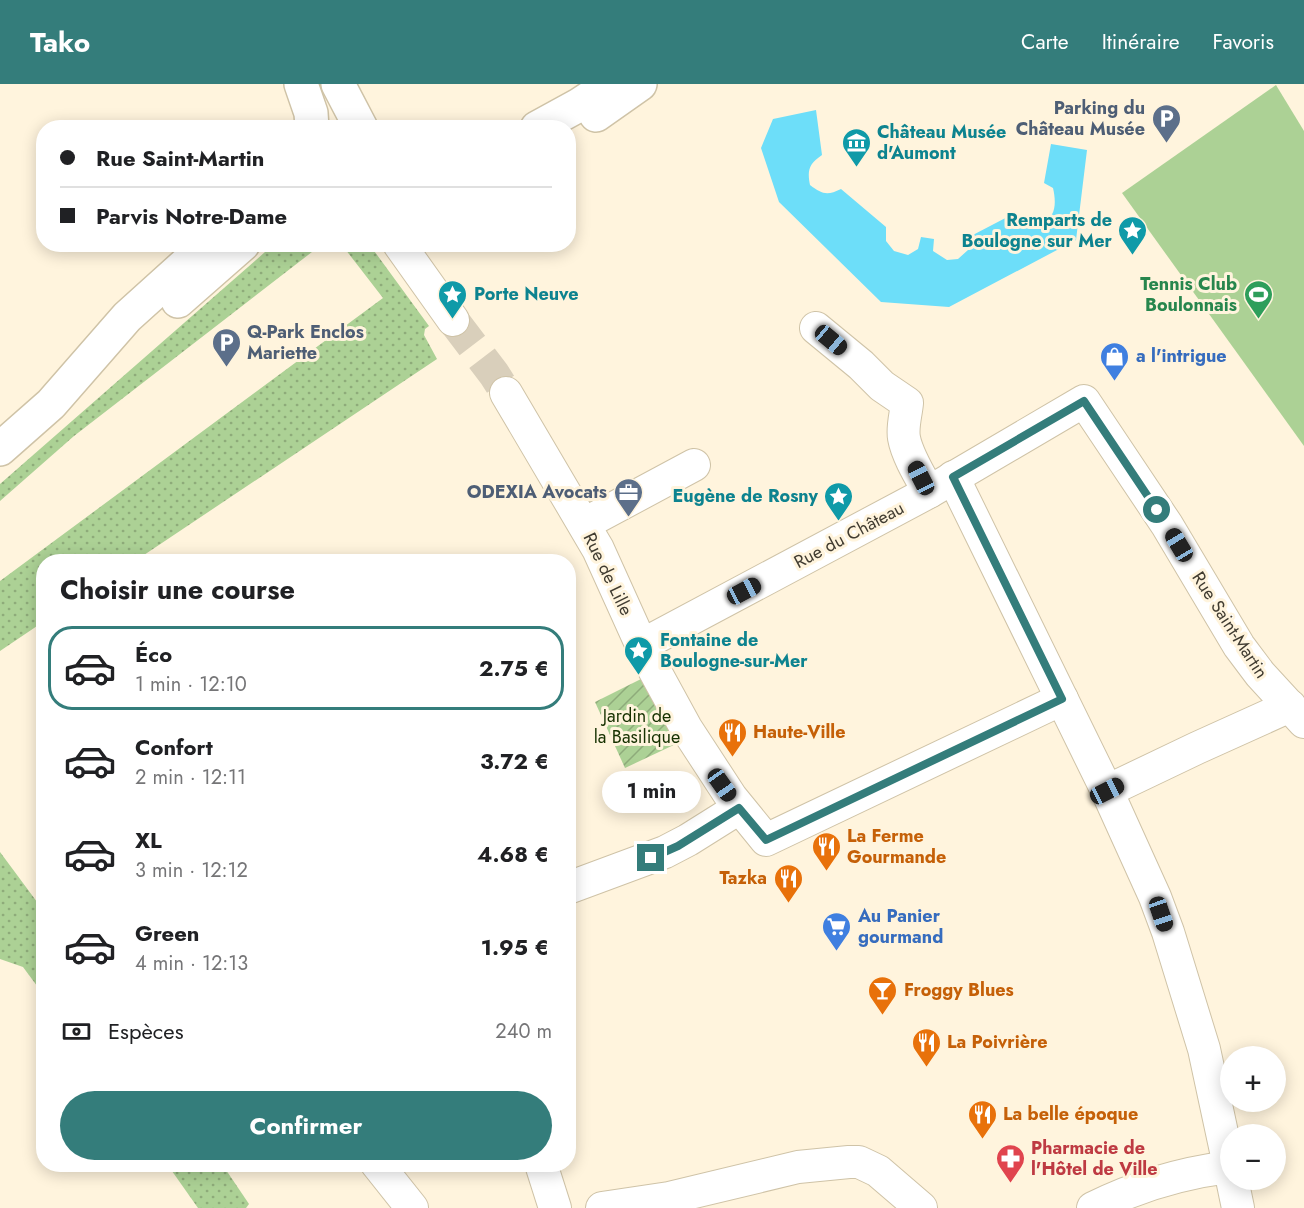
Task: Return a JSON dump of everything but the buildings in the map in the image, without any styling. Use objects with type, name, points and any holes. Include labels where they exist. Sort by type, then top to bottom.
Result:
[{"type":"main road","points":[[301,84],[311,120]]},
{"type":"main road","points":[[338,84],[358,120]]},
{"type":"main road","points":[[552,120],[611,84]]},
{"type":"main road","points":[[576,126],[640,84]]},
{"type":"main road","points":[[51,404],[127,317],[199,252]]},
{"type":"main road","points":[[0,449],[51,404],[113,360],[234,252]]},
{"type":"street","points":[[405,252],[453,320]]},
{"type":"street","points":[[816,327],[882,386],[907,403],[904,438],[914,464],[941,484],[1062,699],[1107,791],[1155,897],[1168,932],[1204,1049],[1220,1130]]},
{"type":"street","name":"Rue de Lille","points":[[507,395],[603,558],[642,645],[686,728],[722,785],[766,840],[1062,699]]},
{"type":"street","name":"Rue du Château","points":[[642,645],[941,484],[1084,401]]},
{"type":"street","name":"Rue Saint-Martin","points":[[1084,401],[1167,525],[1239,646],[1260,674],[1297,714]]},
{"type":"street","points":[[584,524],[694,465]]},
{"type":"street","points":[[1107,791],[1197,748],[1297,714]]},
{"type":"street","points":[[576,885],[665,852],[739,808]]},
{"type":"street","points":[[602,1208],[669,1198],[798,1167],[859,1162],[878,1171],[921,1208]]},
{"type":"street","points":[[383,1172],[412,1208]]},
{"type":"street","points":[[544,1172],[555,1208]]},
{"type":"street","points":[[1093,1208],[1117,1196],[1148,1185],[1220,1172]]},
{"type":"street","points":[[1233,1190],[1238,1208]]},
{"type":"green space","name":"Tennis Club Boulonnais","points":[[1276,85],[1304,131],[1304,446],[1122,193]]},
{"type":"green space","points":[[265,252],[312,252],[74,436],[0,501],[0,484]]},
{"type":"green space","points":[[347,252],[375,252],[429,326],[425,329],[424,335],[437,359],[145,554],[37,554],[383,298]]},
{"type":"green space","points":[[36,554],[36,627],[0,651],[0,581]]},
{"type":"green space","name":"Jardin de la Basilique","points":[[643,678],[678,743],[625,768],[595,702]]},
{"type":"green space","points":[[0,852],[36,901],[36,985],[23,967],[0,959]]},
{"type":"green space","points":[[173,1172],[227,1172],[249,1204],[246,1208],[198,1208]]},
{"type":"water","points":[[816,110],[822,155],[814,161],[810,168],[810,185],[825,193],[841,189],[886,227],[886,241],[894,251],[908,255],[918,249],[921,237],[934,239],[933,251],[947,260],[958,259],[968,250],[969,237],[1015,213],[1026,223],[1046,221],[1053,213],[1055,203],[1053,188],[1044,183],[1051,144],[1087,150],[1076,240],[949,307],[881,302],[779,202],[761,148],[773,119]]},
{"type":"tunnel","points":[[453,320],[506,393]]},
{"type":"place","name":"Parking du Château Musée","points":[[1166,144]]},
{"type":"place","name":"Château Musée d'Aumont","points":[[856,168]]},
{"type":"place","name":"Remparts de Boulogne sur Mer","points":[[1133,256]]},
{"type":"place","name":"Porte Neuve","points":[[453,320]]},
{"type":"place","name":"Tennis Club Boulonnais","points":[[1258,320]]},
{"type":"place","name":"Q-Park Enclos Mariette","points":[[226,368]]},
{"type":"place","name":"a l'intrigue","points":[[1115,382]]},
{"type":"place","name":"ODEXIA Avocats","points":[[628,518]]},
{"type":"place","name":"Eugène de Rosny","points":[[839,522]]},
{"type":"place","name":"Fontaine de Boulogne-sur-Mer","points":[[639,676]]},
{"type":"place","name":"Haute-Ville","points":[[732,758]]},
{"type":"place","name":"La Ferme Gourmande","points":[[826,872]]},
{"type":"place","name":"Tazka","points":[[788,904]]},
{"type":"place","name":"Au Panier gourmand","points":[[837,952]]},
{"type":"place","name":"Froggy Blues","points":[[883,1016]]},
{"type":"place","name":"La Poivrière","points":[[926,1068]]},
{"type":"place","name":"La belle époque","points":[[982,1140]]},
{"type":"place","name":"Pharmacie de l'Hôtel de Ville","points":[[1010,1184]]},
{"type":"route","points":[[651,858],[678,846],[739,808],[766,840],[1062,699],[953,477],[1084,401],[1157,510]]}]
